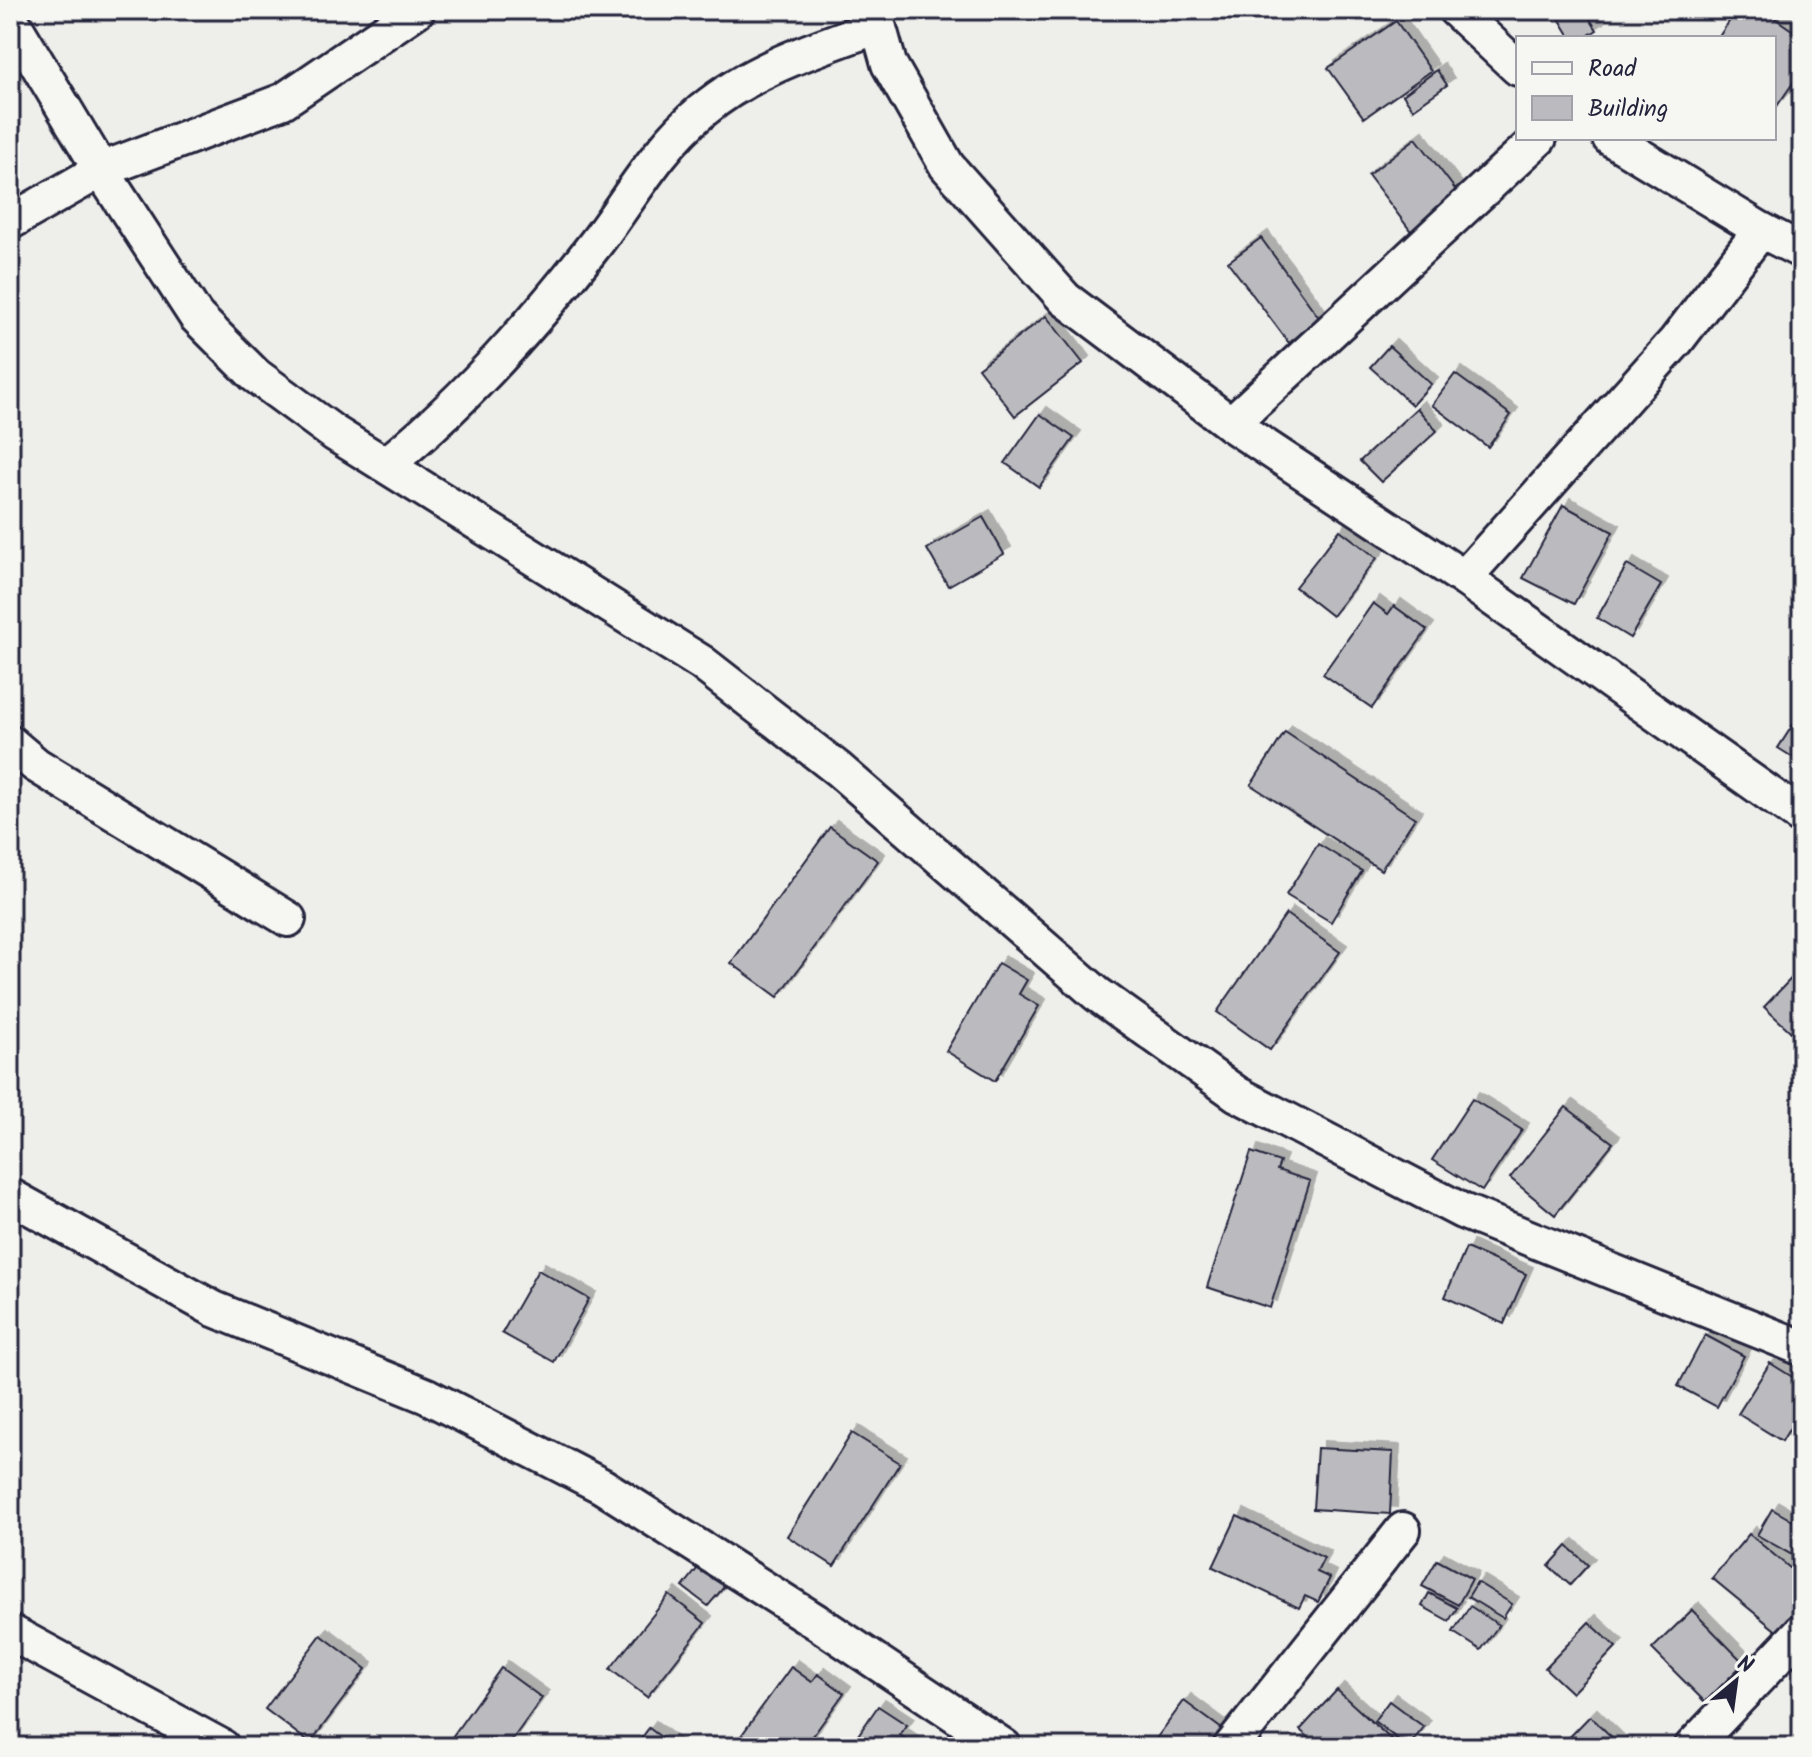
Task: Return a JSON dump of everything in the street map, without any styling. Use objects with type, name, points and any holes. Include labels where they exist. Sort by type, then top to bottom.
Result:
[{"type":"street","points":[[10,222],[101,170],[283,101],[417,10]]},
{"type":"street","points":[[1456,10],[1516,66]]},
{"type":"street","points":[[10,18],[101,170],[196,316],[255,375],[334,433],[702,663],[838,769],[1097,994],[1237,1094],[1462,1211],[1802,1348]]},
{"type":"street","points":[[387,464],[432,428],[491,365],[596,244],[669,140],[705,108],[762,71],[876,18],[889,64],[947,166],[1055,288],[1231,424],[1464,578],[1802,817]]},
{"type":"street","points":[[1231,424],[1537,140]]},
{"type":"street","points":[[1613,140],[1761,230],[1802,251]]},
{"type":"street","points":[[1464,578],[1676,341],[1761,230]]},
{"type":"street","points":[[10,743],[36,765],[288,919]]},
{"type":"street","points":[[10,1196],[214,1309],[427,1396],[602,1486],[1004,1747]]},
{"type":"street","points":[[1231,1747],[1403,1530]]},
{"type":"street","points":[[1692,1747],[1802,1631]]},
{"type":"street","points":[[10,1632],[222,1747]]},
{"type":"building","points":[[1554,10],[1584,10],[1597,30],[1587,36],[1570,36]]},
{"type":"building","points":[[1737,10],[1763,10],[1802,37],[1802,70],[1777,106],[1776,36],[1719,36]]},
{"type":"building","points":[[1396,21],[1431,71],[1364,118],[1328,68]]},
{"type":"building","points":[[1437,70],[1447,85],[1413,109],[1403,95]]},
{"type":"building","points":[[1416,138],[1461,197],[1413,234],[1368,175]]},
{"type":"building","points":[[1261,238],[1320,319],[1289,343],[1228,262]]},
{"type":"building","points":[[1046,316],[1083,363],[1015,416],[978,368]]},
{"type":"building","points":[[1389,346],[1431,384],[1412,405],[1370,367]]},
{"type":"building","points":[[1455,374],[1511,415],[1488,447],[1432,405]]},
{"type":"building","points":[[1417,408],[1437,431],[1381,482],[1360,461]]},
{"type":"building","points":[[1040,414],[1074,438],[1039,487],[1005,463]]},
{"type":"building","points":[[1563,505],[1613,532],[1574,604],[1523,578]]},
{"type":"building","points":[[983,517],[1004,554],[948,586],[927,549]]},
{"type":"building","points":[[1340,530],[1377,558],[1332,616],[1295,587]]},
{"type":"building","points":[[1627,565],[1661,585],[1630,638],[1597,618]]},
{"type":"building","points":[[1373,603],[1388,614],[1394,606],[1427,630],[1372,708],[1323,674]]},
{"type":"building","points":[[1802,711],[1802,763],[1778,748]]},
{"type":"building","points":[[1285,732],[1415,818],[1381,870],[1251,785]]},
{"type":"building","points":[[830,827],[878,861],[778,997],[731,963]]},
{"type":"building","points":[[1318,844],[1362,871],[1331,922],[1286,895]]},
{"type":"building","points":[[1286,914],[1340,952],[1270,1050],[1217,1012]]},
{"type":"building","points":[[998,963],[1027,980],[1019,994],[1039,1006],[995,1081],[946,1051]]},
{"type":"building","points":[[1802,967],[1802,1042],[1764,1007]]},
{"type":"building","points":[[1472,1099],[1522,1130],[1482,1191],[1432,1160]]},
{"type":"building","points":[[1566,1107],[1613,1143],[1555,1215],[1510,1178]]},
{"type":"building","points":[[1251,1152],[1280,1162],[1277,1170],[1310,1181],[1270,1308],[1207,1287]]},
{"type":"building","points":[[1466,1248],[1526,1274],[1504,1324],[1445,1297]]},
{"type":"building","points":[[538,1270],[589,1299],[554,1362],[502,1333]]},
{"type":"building","points":[[1705,1335],[1744,1356],[1717,1407],[1678,1386]]},
{"type":"building","points":[[1770,1363],[1802,1383],[1802,1408],[1782,1441],[1738,1414]]},
{"type":"building","points":[[852,1433],[900,1463],[834,1566],[787,1536]]},
{"type":"building","points":[[1317,1448],[1393,1452],[1390,1514],[1313,1509]]},
{"type":"building","points":[[1772,1509],[1802,1526],[1802,1541],[1794,1556],[1757,1535]]},
{"type":"building","points":[[1237,1516],[1324,1558],[1317,1572],[1330,1578],[1318,1602],[1305,1596],[1299,1608],[1213,1567]]},
{"type":"building","points":[[1749,1534],[1802,1578],[1802,1619],[1785,1638],[1712,1578]]},
{"type":"building","points":[[1567,1546],[1588,1565],[1570,1585],[1549,1566]]},
{"type":"building","points":[[704,1560],[730,1580],[708,1606],[683,1587]]},
{"type":"building","points":[[1437,1560],[1472,1579],[1458,1605],[1422,1586]]},
{"type":"building","points":[[1477,1582],[1512,1604],[1503,1618],[1468,1597]]},
{"type":"building","points":[[1429,1593],[1457,1608],[1449,1621],[1422,1606]]},
{"type":"building","points":[[669,1595],[705,1623],[647,1697],[610,1669]]},
{"type":"building","points":[[1470,1606],[1499,1625],[1481,1650],[1453,1632]]},
{"type":"building","points":[[1692,1610],[1744,1663],[1705,1702],[1652,1649]]},
{"type":"building","points":[[1589,1622],[1616,1647],[1572,1693],[1545,1668]]},
{"type":"building","points":[[321,1635],[366,1669],[310,1743],[265,1709]]},
{"type":"building","points":[[791,1667],[812,1682],[818,1674],[844,1693],[805,1747],[733,1747]]},
{"type":"building","points":[[501,1668],[542,1698],[507,1747],[445,1747]]},
{"type":"building","points":[[1337,1690],[1395,1743],[1391,1747],[1319,1747],[1300,1730]]},
{"type":"building","points":[[1184,1701],[1230,1735],[1222,1747],[1150,1747]]},
{"type":"building","points":[[1389,1701],[1424,1727],[1408,1747],[1374,1721]]},
{"type":"building","points":[[878,1706],[907,1725],[900,1735],[913,1744],[911,1747],[850,1747]]},
{"type":"building","points":[[1590,1716],[1622,1747],[1560,1747]]},
{"type":"building","points":[[649,1728],[674,1747],[635,1747]]}]
